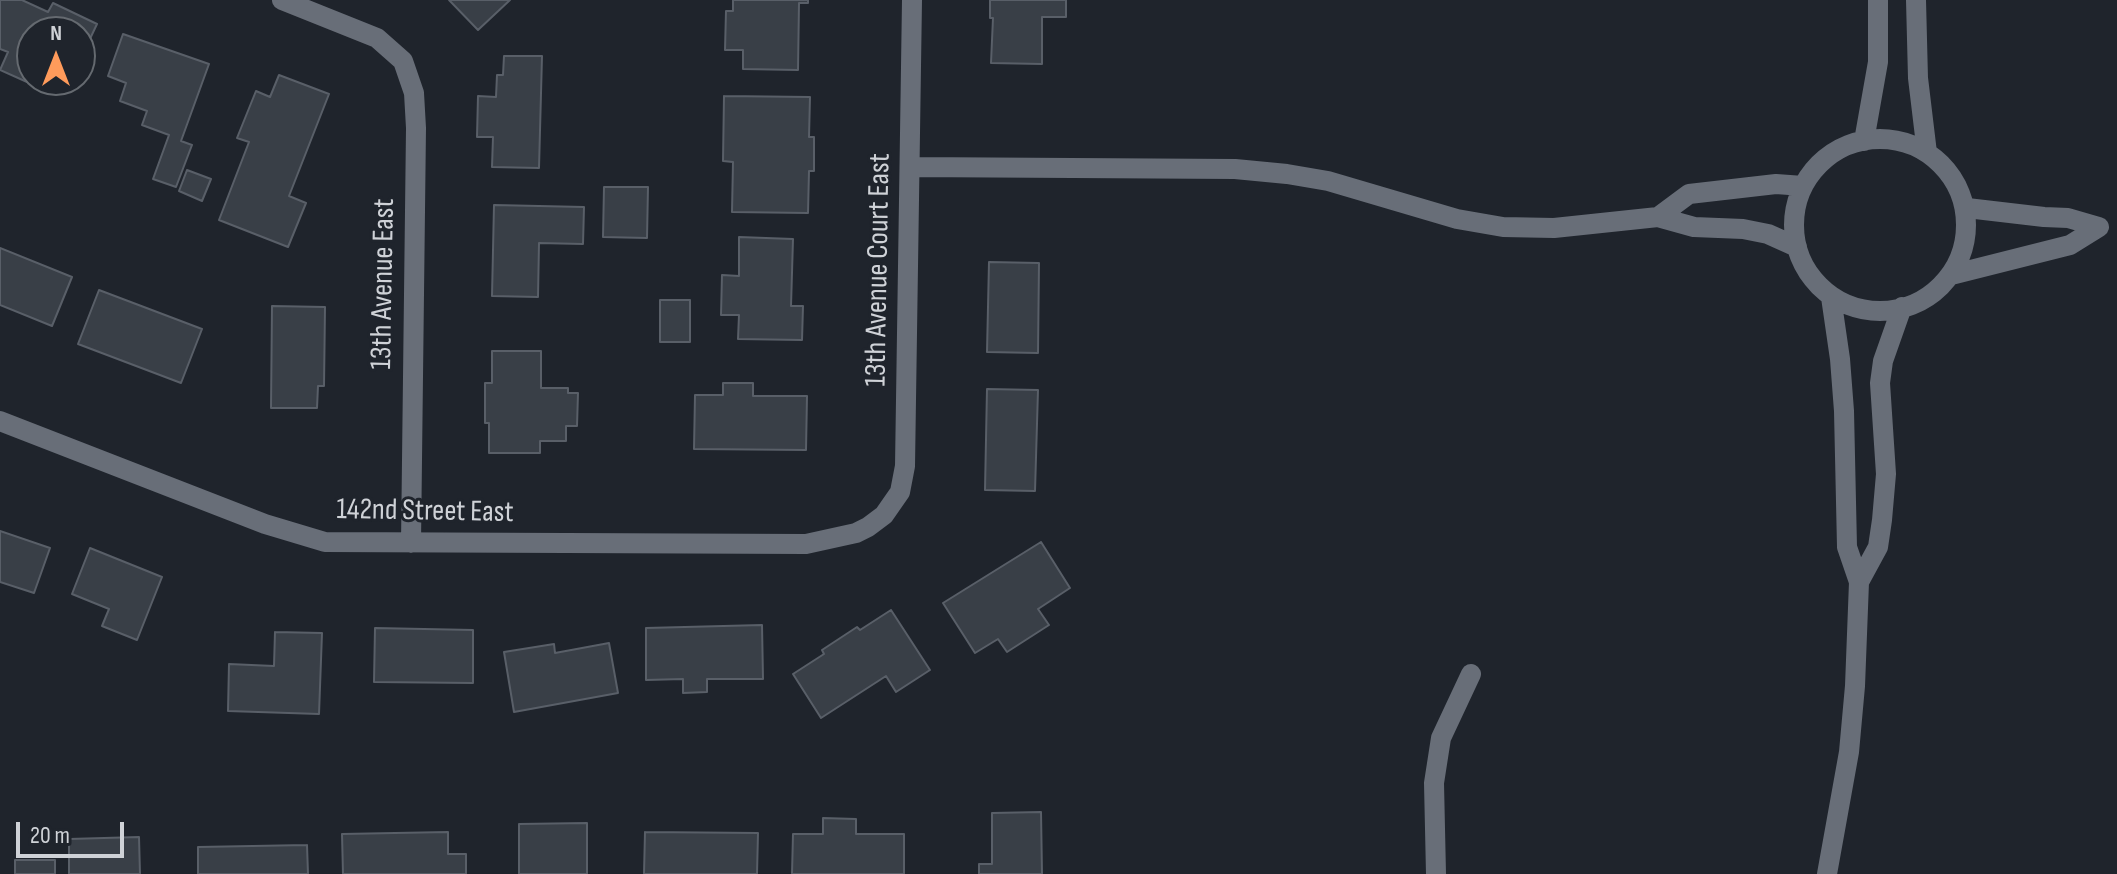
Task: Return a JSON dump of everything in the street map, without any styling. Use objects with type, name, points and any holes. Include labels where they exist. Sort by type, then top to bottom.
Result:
[{"type":"street","name":"13th Avenue East","points":[[282,0],[377,38],[403,61],[414,93],[411,543]]},
{"type":"street","name":"13th Avenue Court East","points":[[868,527],[884,515],[900,492],[905,466],[912,0]]},
{"type":"street","points":[[1864,141],[1878,62],[1878,0]]},
{"type":"street","points":[[1916,0],[1918,78],[1927,153]]},
{"type":"street","points":[[1883,139],[1910,144],[1927,153],[1942,167],[1967,208],[1967,233],[1959,262],[1951,275],[1917,303],[1888,312],[1859,309],[1831,297],[1813,277],[1797,247],[1793,225],[1798,197],[1810,173],[1831,154],[1855,142],[1883,139]]},
{"type":"street","points":[[911,167],[1235,169],[1328,181],[1457,219],[1503,227],[1554,228],[1658,217],[1694,227],[1743,229],[1768,234],[1797,247]]},
{"type":"street","points":[[1658,217],[1689,194],[1776,184],[1803,186]]},
{"type":"street","points":[[1967,208],[2068,218],[2108,227]]},
{"type":"street","points":[[1951,275],[2070,245],[2108,227]]},
{"type":"street","points":[[1827,874],[1849,752],[1859,582],[1847,547],[1843,398],[1831,297]]},
{"type":"street","points":[[1859,582],[1878,547],[1886,474],[1880,383],[1883,361],[1902,307]]},
{"type":"street","name":"142nd Street East","points":[[0,421],[325,542],[806,544],[856,533],[868,527]]},
{"type":"street","points":[[1436,874],[1434,783],[1441,738],[1471,674]]},
{"type":"building","points":[[0,0],[22,0],[48,12],[53,3],[80,16],[16,16],[16,77],[0,70],[8,52],[0,49]]},
{"type":"building","points":[[449,0],[510,0],[478,30]]},
{"type":"building","points":[[733,0],[808,0],[808,3],[799,3],[798,70],[743,69],[743,50],[725,50],[726,11],[733,11]]},
{"type":"building","points":[[990,0],[1066,0],[1066,17],[1042,17],[1042,64],[991,63],[993,18],[990,18]]},
{"type":"building","points":[[123,34],[209,64],[181,141],[192,145],[176,187],[153,179],[169,135],[142,125],[147,111],[120,101],[126,83],[108,76]]},
{"type":"building","points":[[504,56],[542,56],[539,168],[492,167],[493,137],[477,137],[478,96],[496,97],[497,75],[503,75]]},
{"type":"building","points":[[279,75],[329,94],[289,196],[306,203],[288,247],[219,220],[249,142],[237,138],[256,91],[270,97]]},
{"type":"building","points":[[724,96],[810,97],[809,137],[814,137],[814,171],[809,171],[808,213],[732,212],[733,162],[723,161]]},
{"type":"building","points":[[187,170],[211,179],[202,201],[179,191]]},
{"type":"building","points":[[604,187],[648,187],[647,238],[603,237]]},
{"type":"building","points":[[494,205],[584,207],[583,244],[539,243],[538,297],[492,296]]},
{"type":"building","points":[[739,237],[793,239],[791,306],[803,306],[802,340],[738,339],[739,315],[721,315],[722,275],[739,276]]},
{"type":"building","points":[[0,248],[72,277],[52,326],[0,305]]},
{"type":"building","points":[[989,262],[1039,263],[1038,353],[987,352]]},
{"type":"building","points":[[99,290],[202,329],[181,383],[78,344]]},
{"type":"building","points":[[660,300],[690,300],[690,342],[660,342]]},
{"type":"building","points":[[272,306],[325,307],[324,386],[318,386],[317,408],[271,408]]},
{"type":"building","points":[[492,351],[541,351],[541,388],[568,388],[568,393],[578,393],[577,426],[566,426],[566,441],[540,441],[540,453],[489,453],[485,383],[492,383]]},
{"type":"building","points":[[723,383],[753,383],[753,396],[807,396],[806,450],[694,449],[695,395],[723,395]]},
{"type":"building","points":[[987,389],[1038,390],[1035,491],[985,490]]},
{"type":"building","points":[[0,531],[50,548],[34,593],[0,582]]},
{"type":"building","points":[[1041,542],[1070,588],[1038,609],[1049,625],[1007,652],[998,639],[975,653],[943,603]]},
{"type":"building","points":[[90,548],[162,577],[137,640],[102,626],[109,609],[72,594]]},
{"type":"building","points":[[891,610],[930,670],[896,692],[886,676],[821,718],[793,674],[857,627],[860,630]]},
{"type":"building","points":[[762,625],[763,679],[707,679],[707,692],[683,693],[683,679],[646,680],[646,628]]},
{"type":"building","points":[[375,628],[473,630],[473,683],[374,682]]},
{"type":"building","points":[[275,632],[322,633],[319,714],[228,711],[229,664],[274,666]]},
{"type":"building","points":[[609,643],[618,693],[514,712],[504,652],[554,644],[555,653]]},
{"type":"building","points":[[1041,812],[1042,874],[979,874],[979,864],[992,864],[992,813]]},
{"type":"building","points":[[823,818],[856,819],[856,834],[904,834],[904,874],[792,874],[793,834],[823,834]]},
{"type":"building","points":[[587,823],[587,874],[519,874],[519,824]]},
{"type":"building","points":[[448,832],[448,854],[466,854],[466,874],[343,874],[342,834]]},
{"type":"building","points":[[645,832],[758,833],[757,874],[644,874]]},
{"type":"building","points":[[139,837],[140,874],[69,874],[69,839]]},
{"type":"building","points":[[307,845],[308,874],[198,874],[198,847]]},
{"type":"building","points":[[15,860],[55,860],[55,874],[15,874]]}]
